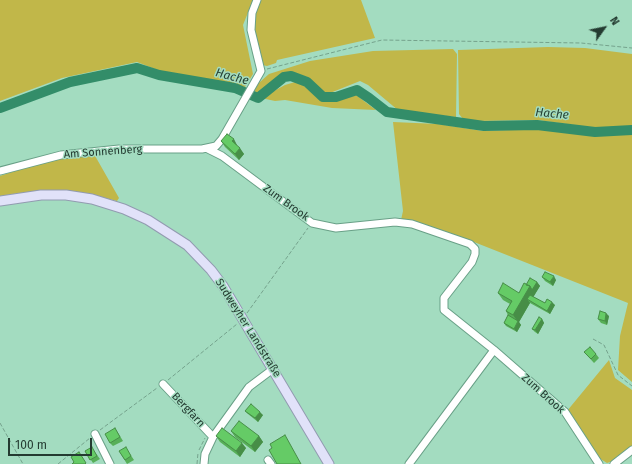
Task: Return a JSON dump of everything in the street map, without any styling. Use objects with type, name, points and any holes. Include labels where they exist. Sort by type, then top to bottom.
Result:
[{"type":"main road","name":"Sudweyher Landstraße","points":[[0,201],[41,195],[66,195],[108,203],[142,217],[175,236],[198,256],[224,286],[329,464]]},
{"type":"street","points":[[208,148],[216,146],[222,139],[261,71],[251,30],[252,13],[257,0]]},
{"type":"street","name":"Am Sonnenberg","points":[[0,171],[61,154],[119,149],[208,148]]},
{"type":"street","name":"Zum Brook","points":[[208,148],[222,156],[312,223],[336,228],[362,227],[395,222],[412,224],[470,244],[474,249],[472,262],[444,298],[444,310],[494,350],[565,412],[599,464]]},
{"type":"street","points":[[409,464],[494,350]]},
{"type":"street","points":[[204,464],[205,454],[213,437],[249,387],[273,369]]},
{"type":"street","name":"Bergfarn","points":[[163,384],[213,437]]},
{"type":"street","points":[[95,434],[110,464]]},
{"type":"street","points":[[614,464],[632,450]]},
{"type":"path","points":[[261,71],[382,40],[581,43],[632,48]]},
{"type":"path","points":[[58,464],[95,434],[163,384],[244,318],[312,223]]},
{"type":"path","points":[[593,338],[604,345],[618,375],[632,386]]},
{"type":"path","points":[[0,422],[23,464]]},
{"type":"shaded area","points":[[0,0],[253,0],[243,25],[253,74],[245,87],[160,71],[137,62],[62,78],[0,101]]},
{"type":"shaded area","points":[[260,0],[361,0],[375,38],[277,60],[276,63],[267,66],[262,65],[253,27],[254,13]]},
{"type":"shaded area","points":[[548,47],[585,48],[632,54],[632,128],[594,128],[538,120],[475,121],[463,119],[459,114],[458,50]]},
{"type":"shaded area","points":[[453,49],[457,54],[456,117],[399,111],[368,85],[360,81],[330,93],[324,92],[307,77],[294,73],[274,80],[257,93],[252,89],[269,74],[310,61],[373,51]]},
{"type":"shaded area","points":[[295,82],[301,83],[321,101],[333,102],[356,95],[376,110],[332,108],[285,100],[275,101],[261,98],[285,85]]},
{"type":"shaded area","points":[[393,122],[438,124],[483,131],[535,129],[595,135],[632,133],[632,382],[618,370],[620,336],[628,303],[474,242],[401,220],[403,211]]},
{"type":"shaded area","points":[[94,154],[119,198],[117,201],[94,195],[42,190],[0,196],[0,176],[23,168],[63,158]]},
{"type":"shaded area","points":[[609,360],[615,378],[632,390],[632,446],[616,460],[607,463],[599,458],[567,411]]},
{"type":"building","points":[[227,134],[234,139],[232,141],[240,148],[235,154],[221,141]]},
{"type":"building","points":[[545,272],[554,276],[550,282],[542,277]]},
{"type":"building","points":[[530,278],[537,282],[532,290],[530,286],[526,285]]},
{"type":"building","points":[[503,283],[519,293],[524,283],[530,286],[513,315],[506,311],[512,301],[498,293]]},
{"type":"building","points":[[530,295],[545,303],[547,299],[552,302],[547,311],[527,299]]},
{"type":"building","points":[[600,311],[606,313],[605,321],[598,319]]},
{"type":"building","points":[[508,315],[518,321],[514,329],[504,323]]},
{"type":"building","points":[[539,317],[542,319],[535,330],[532,329]]},
{"type":"building","points":[[590,347],[596,354],[591,359],[584,352]]},
{"type":"building","points":[[251,404],[260,412],[255,418],[245,411]]},
{"type":"building","points":[[239,421],[259,436],[251,446],[231,431]]},
{"type":"building","points":[[115,428],[120,437],[110,443],[105,434]]},
{"type":"building","points":[[222,428],[242,443],[236,451],[216,436]]},
{"type":"building","points":[[285,435],[301,464],[277,464],[269,450],[272,448],[270,444]]},
{"type":"building","points":[[92,447],[97,456],[90,460],[85,451]]},
{"type":"building","points":[[126,447],[131,456],[125,460],[119,451]]},
{"type":"building","points":[[79,452],[86,463],[72,464],[74,462],[71,457]]},
{"type":"waterway","name":"Hache","points":[[0,108],[70,82],[137,68],[159,75],[235,88],[258,98],[284,77],[291,76],[307,82],[323,97],[336,97],[357,90],[387,112],[484,126],[537,125],[595,132],[632,130]]}]
